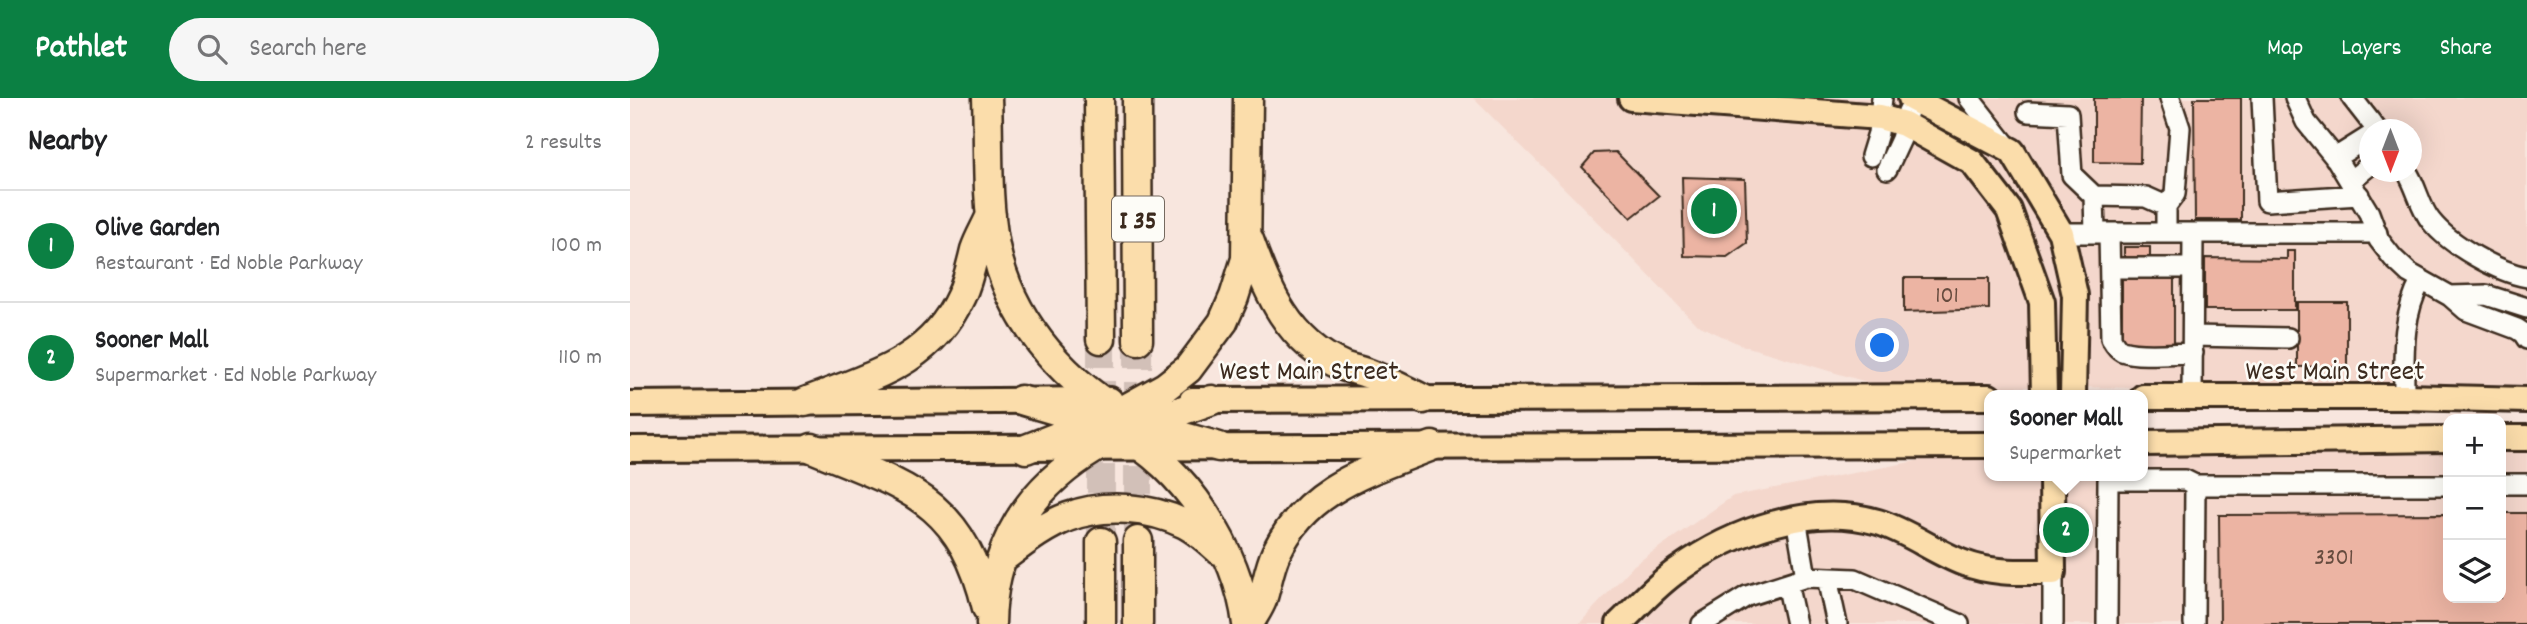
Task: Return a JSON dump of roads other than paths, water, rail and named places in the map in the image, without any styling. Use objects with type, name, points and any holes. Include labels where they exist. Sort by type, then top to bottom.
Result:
[{"type":"highway","points":[[987,98],[991,215],[995,247],[1003,274],[1028,325],[1062,368],[1158,460],[1193,498],[1217,533],[1231,562],[1241,589],[1248,624]]},
{"type":"highway","name":"I 35","points":[[1099,98],[1101,339]]},
{"type":"highway","name":"I 35","points":[[1137,98],[1138,340]]},
{"type":"highway","points":[[991,624],[991,600],[1001,559],[1020,519],[1035,498],[1067,465],[1188,369],[1223,322],[1240,280],[1245,259],[1248,98]]},
{"type":"highway","points":[[805,401],[894,367],[916,354],[936,334],[959,300],[972,267],[976,248],[991,215]]},
{"type":"highway","points":[[1247,236],[1272,299],[1284,317],[1316,350],[1342,366],[1369,374],[1423,398]]},
{"type":"highway","points":[[1021,400],[1219,447]]},
{"type":"highway","points":[[1026,449],[1212,400]]},
{"type":"highway","points":[[1248,624],[1261,601],[1268,574],[1283,540],[1313,504],[1347,480],[1432,446]]},
{"type":"highway","points":[[812,448],[894,480],[940,513],[954,530],[973,562],[991,624]]},
{"type":"highway","points":[[1001,559],[1036,533],[1070,516],[1110,508],[1129,508],[1186,524],[1231,562]]},
{"type":"highway","points":[[1138,541],[1138,624]]},
{"type":"highway","points":[[1101,542],[1101,624]]},
{"type":"main road","points":[[1631,98],[1881,108],[1972,162],[2009,210],[2042,302],[2044,390]]},
{"type":"main road","points":[[1911,98],[2012,151],[2061,233],[2075,295],[2073,390]]},
{"type":"main road","name":"West Main Street","points":[[1212,400],[1984,397]]},
{"type":"main road","name":"West Main Street","points":[[2148,397],[2527,400]]},
{"type":"main road","points":[[630,404],[1021,400]]},
{"type":"main road","points":[[2506,438],[2527,438]]},
{"type":"main road","points":[[2148,443],[2443,439]]},
{"type":"main road","points":[[1219,447],[1984,445]]},
{"type":"main road","points":[[630,449],[1026,449]]},
{"type":"main road","points":[[1619,624],[1675,572],[1697,557],[1744,533],[1796,519],[1843,516],[1862,518],[1880,522],[1955,559],[1986,570],[2015,573],[2053,572],[2052,481]]},
{"type":"street","points":[[1888,169],[1911,98]]},
{"type":"street","points":[[1969,98],[2012,151]]},
{"type":"street","points":[[2166,233],[2166,206],[2175,194],[2180,128],[2171,98]]},
{"type":"street","points":[[2262,98],[2267,201],[2354,188],[2359,181]]},
{"type":"street","points":[[2295,98],[2306,122],[2335,158],[2370,213],[2377,233],[2393,258],[2421,281],[2450,296],[2466,310],[2517,329],[2524,333],[2527,339]]},
{"type":"street","points":[[2352,98],[2368,119]]},
{"type":"street","points":[[1871,156],[1878,133],[1881,108]]},
{"type":"street","points":[[2028,112],[2068,114],[2072,175],[2094,196],[2110,268],[2111,338],[2116,347],[2134,353],[2193,345],[2288,338]]},
{"type":"street","points":[[2335,158],[2359,143]]},
{"type":"street","points":[[2413,182],[2431,221],[2460,247],[2527,277]]},
{"type":"street","points":[[2094,196],[2146,197],[2166,206]]},
{"type":"street","points":[[2061,233],[2377,233]]},
{"type":"street","points":[[2192,398],[2193,233]]},
{"type":"street","points":[[2110,268],[2193,268]]},
{"type":"street","points":[[2404,397],[2405,323],[2412,298],[2421,281]]},
{"type":"street","points":[[2450,296],[2486,295],[2527,308]]},
{"type":"street","points":[[2148,480],[2185,480],[2195,485],[2443,485]]},
{"type":"street","points":[[2107,624],[2108,481]]},
{"type":"street","points":[[2506,484],[2527,484]]},
{"type":"street","points":[[2194,624],[2195,485]]},
{"type":"street","points":[[1796,519],[1806,577]]},
{"type":"street","points":[[2053,572],[2053,624]]},
{"type":"street","points":[[1712,621],[1747,596],[1806,577],[1855,579],[1959,624]]},
{"type":"street","points":[[1827,578],[1837,624]]},
{"type":"street","points":[[1787,583],[1796,624]]},
{"type":"tunnel","points":[[1101,339],[1101,542]]},
{"type":"tunnel","points":[[1138,340],[1138,535]]},
{"type":"place","name":"Olive Garden","points":[[1714,211]]},
{"type":"place","name":"Sooner Mall","points":[[2066,530]]}]
